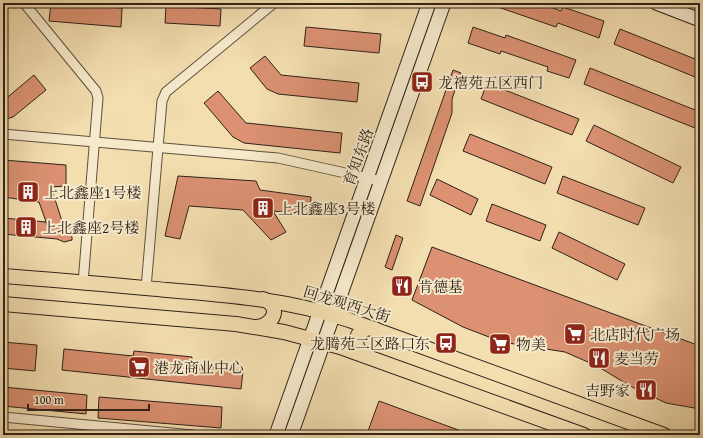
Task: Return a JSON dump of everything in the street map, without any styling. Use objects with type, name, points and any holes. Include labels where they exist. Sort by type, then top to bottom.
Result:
[{"type":"main road","name":"育知东路","points":[[276,435],[429,3]]},
{"type":"main road","name":"育知东路","points":[[291,435],[444,3]]},
{"type":"main road","points":[[656,3],[700,20]]},
{"type":"main road","name":"回龙观西大街","points":[[3,276],[240,296],[263,299],[320,311],[664,435]]},
{"type":"main road","points":[[257,327],[267,324],[273,317],[274,311],[272,305],[263,299]]},
{"type":"main road","points":[[3,304],[236,324],[310,338],[366,356],[584,435]]},
{"type":"main road","points":[[366,356],[357,348],[356,338],[359,333],[364,330],[375,330]]},
{"type":"street","points":[[24,3],[96,91],[98,98],[83,283]]},
{"type":"street","points":[[146,288],[162,101],[166,92],[274,3]]},
{"type":"street","points":[[3,134],[278,158],[381,181]]},
{"type":"street","points":[[3,417],[193,435]]},
{"type":"building","points":[[51,3],[122,8],[121,27],[49,21]]},
{"type":"building","points":[[496,3],[540,3],[561,11],[563,7],[604,21],[599,38],[558,23],[556,27],[495,6]]},
{"type":"building","points":[[166,6],[221,9],[220,26],[165,23]]},
{"type":"building","points":[[306,27],[381,34],[379,53],[304,46]]},
{"type":"building","points":[[473,27],[505,38],[506,35],[576,60],[569,78],[547,71],[548,67],[501,51],[500,54],[468,43]]},
{"type":"building","points":[[620,29],[700,61],[700,79],[614,44]]},
{"type":"building","points":[[265,56],[281,75],[359,83],[357,102],[278,94],[267,89],[250,68]]},
{"type":"building","points":[[590,68],[700,112],[700,130],[584,84]]},
{"type":"building","points":[[453,70],[461,73],[452,99],[452,113],[420,206],[407,201]]},
{"type":"building","points":[[34,75],[46,90],[13,117],[3,120],[3,101]]},
{"type":"building","points":[[487,83],[579,119],[572,135],[481,99]]},
{"type":"building","points":[[218,91],[246,123],[342,133],[340,153],[244,143],[233,137],[204,103]]},
{"type":"building","points":[[594,125],[681,167],[673,183],[586,141]]},
{"type":"building","points":[[470,134],[552,167],[545,184],[463,151]]},
{"type":"building","name":"上北鑫座1号楼","points":[[3,160],[66,165],[66,186],[51,187],[62,221],[63,231],[50,233],[39,202],[3,197]]},
{"type":"building","name":"上北鑫座3号楼","points":[[178,176],[256,181],[260,190],[311,197],[310,215],[273,211],[286,232],[271,240],[243,210],[189,206],[180,239],[165,236]]},
{"type":"building","points":[[563,176],[645,208],[638,225],[557,193]]},
{"type":"building","points":[[437,179],[478,199],[471,215],[430,195]]},
{"type":"building","points":[[492,204],[546,225],[540,241],[486,221]]},
{"type":"building","name":"上北鑫座2号楼","points":[[3,218],[46,222],[50,233],[63,231],[62,221],[72,224],[72,240],[64,242],[57,239],[3,234]]},
{"type":"building","points":[[559,232],[625,264],[617,280],[552,248]]},
{"type":"building","points":[[396,235],[403,238],[392,270],[385,267]]},
{"type":"building","name":"北店时代广场","points":[[432,247],[700,346],[700,409],[666,403],[630,386],[597,366],[565,352],[502,342],[463,327],[412,300]]},
{"type":"building","points":[[3,342],[37,345],[35,371],[3,368]]},
{"type":"building","name":"港龙商业中心","points":[[64,349],[133,356],[134,351],[192,357],[191,365],[243,371],[241,389],[62,370]]},
{"type":"building","points":[[3,387],[87,395],[86,414],[3,406]]},
{"type":"building","points":[[99,397],[222,407],[221,428],[98,418]]},
{"type":"building","points":[[379,401],[472,435],[378,435],[368,431]]},
{"type":"place","name":"龙禧苑五区西门","points":[[422,82]]},
{"type":"place","name":"上北鑫座1号楼","points":[[28,192]]},
{"type":"place","name":"上北鑫座3号楼","points":[[263,208]]},
{"type":"place","name":"上北鑫座2号楼","points":[[26,227]]},
{"type":"place","name":"肯德基","points":[[402,286]]},
{"type":"place","name":"北店时代广场","points":[[575,334]]},
{"type":"place","name":"龙腾苑二区路口东","points":[[446,343]]},
{"type":"place","name":"物美","points":[[500,344]]},
{"type":"place","name":"麦当劳","points":[[599,358]]},
{"type":"place","name":"港龙商业中心","points":[[139,367]]},
{"type":"place","name":"吉野家","points":[[646,390]]}]
